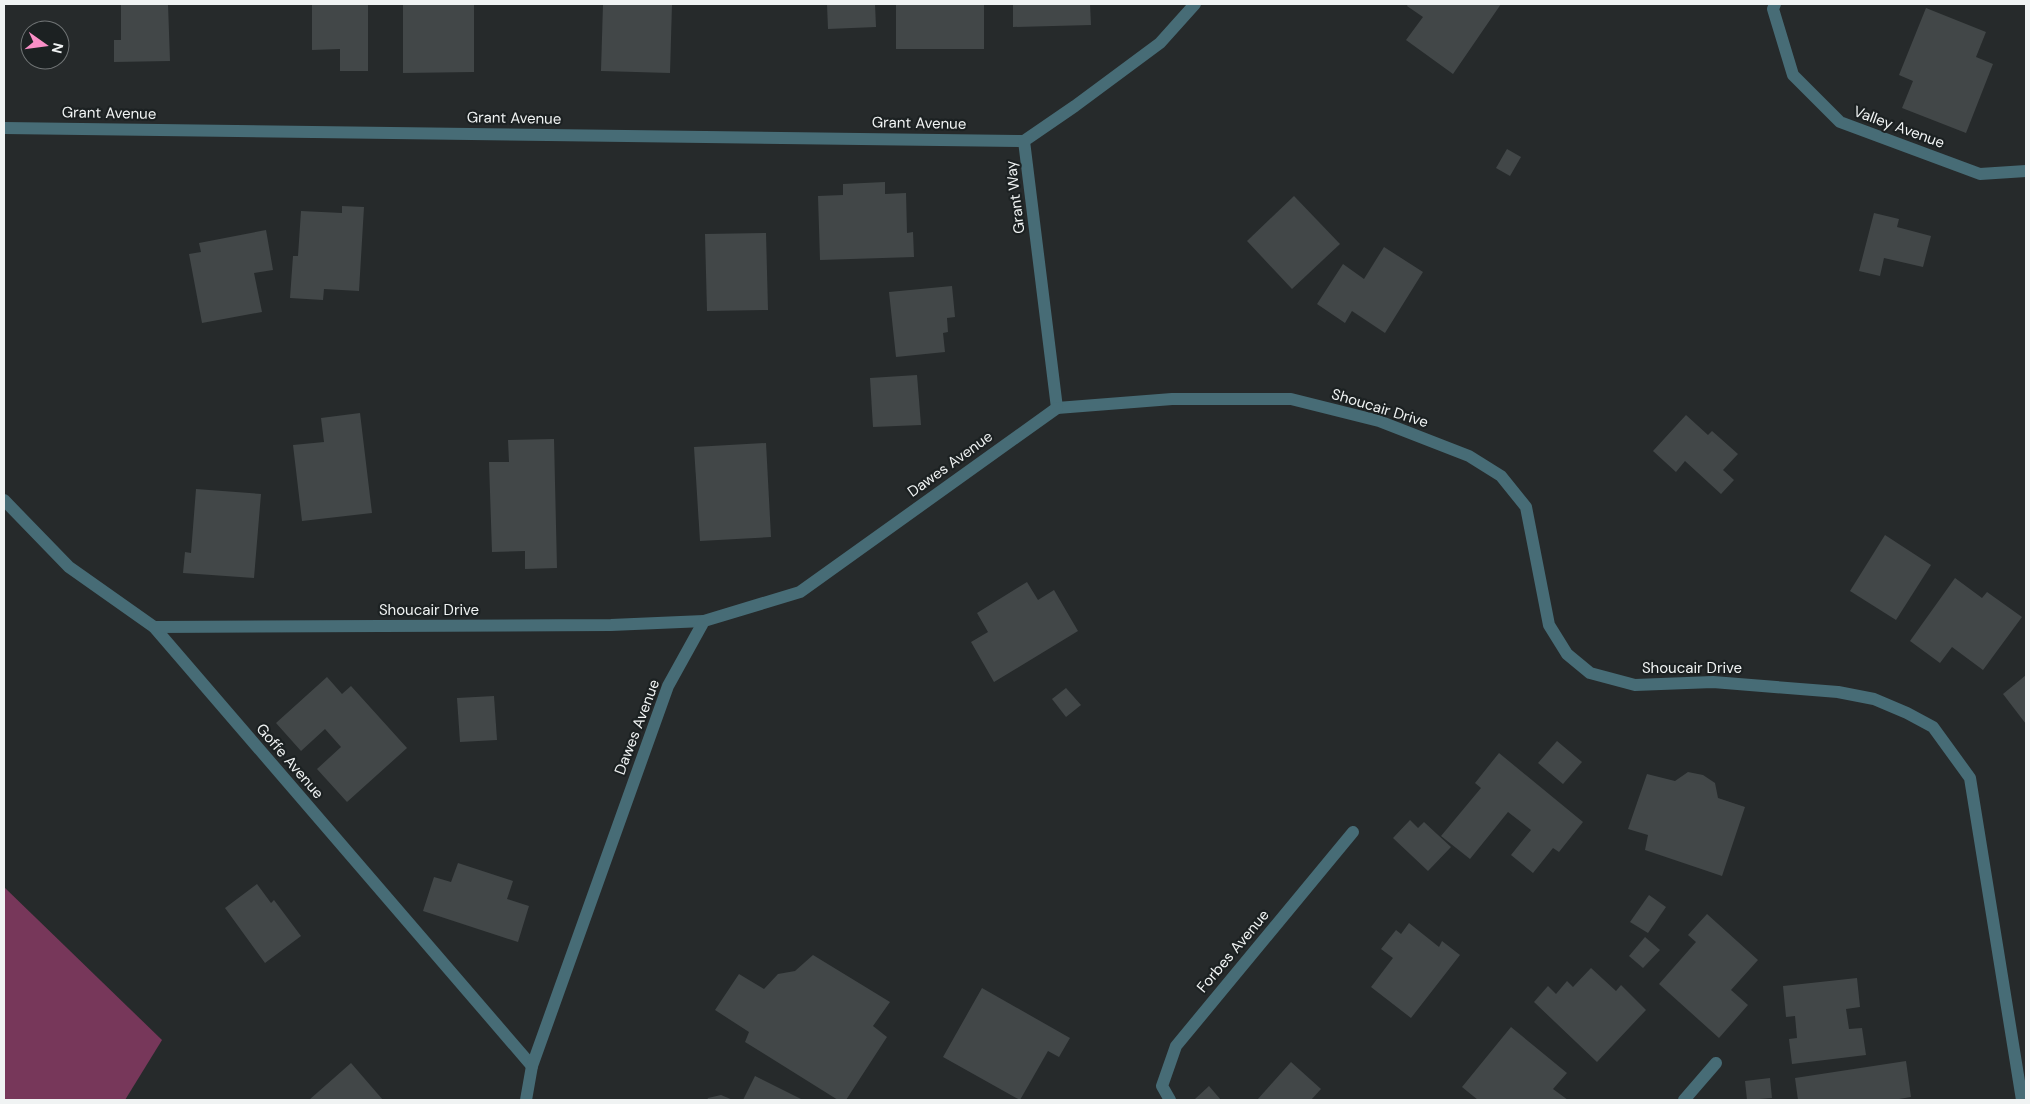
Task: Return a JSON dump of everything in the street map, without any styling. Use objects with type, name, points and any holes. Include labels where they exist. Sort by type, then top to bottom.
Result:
[{"type":"street","name":"Grant Way","points":[[1057,408],[1024,141],[1160,44],[1195,4]]},
{"type":"street","name":"Valley Avenue","points":[[1775,4],[1773,9],[1793,75],[1840,122],[1980,174],[2026,171]]},
{"type":"street","name":"Grant Avenue","points":[[4,128],[1024,141]]},
{"type":"street","name":"Shoucair Drive","points":[[1057,408],[1172,400],[1291,399],[1379,421],[1469,456],[1501,476],[1526,507],[1549,625],[1567,654],[1590,672],[1635,685],[1712,682],[1838,692],[1874,699],[1907,712],[1933,727],[1970,778],[2022,1100]]},
{"type":"street","name":"Dawes Avenue","points":[[526,1100],[532,1066],[668,686],[704,621],[800,592],[1057,408]]},
{"type":"street","name":"Goffe Avenue","points":[[4,500],[69,567],[154,627],[532,1066]]},
{"type":"street","name":"Shoucair Drive","points":[[154,627],[611,625],[704,621]]},
{"type":"street","name":"Forbes Avenue","points":[[1170,1100],[1162,1086],[1176,1046],[1353,832]]},
{"type":"street","points":[[1684,1100],[1716,1063]]},
{"type":"shaded area","points":[[4,887],[162,1040],[125,1100],[4,1100]]},
{"type":"building","points":[[121,4],[168,4],[170,61],[114,62],[114,40],[121,40]]},
{"type":"building","points":[[312,4],[368,4],[368,71],[340,71],[340,49],[312,50]]},
{"type":"building","points":[[403,4],[474,4],[474,72],[403,73]]},
{"type":"building","points":[[603,4],[672,4],[670,73],[601,71]]},
{"type":"building","points":[[827,4],[875,4],[876,27],[828,29]]},
{"type":"building","points":[[896,4],[984,4],[984,49],[896,49]]},
{"type":"building","points":[[1013,4],[1090,4],[1091,25],[1013,27]]},
{"type":"building","points":[[1408,4],[1501,4],[1453,74],[1406,40],[1423,17],[1407,6]]},
{"type":"building","points":[[1926,8],[1986,32],[1976,57],[1993,64],[1966,133],[1902,108],[1913,81],[1899,75]]},
{"type":"building","points":[[1507,149],[1521,157],[1510,176],[1496,168]]},
{"type":"building","points":[[885,182],[885,194],[906,193],[907,233],[913,232],[914,257],[820,260],[818,196],[843,195],[843,184]]},
{"type":"building","points":[[1294,196],[1340,244],[1292,289],[1247,241]]},
{"type":"building","points":[[342,206],[364,207],[359,291],[324,289],[323,300],[290,298],[293,256],[298,256],[301,211],[342,213]]},
{"type":"building","points":[[1874,213],[1899,219],[1897,227],[1931,236],[1923,267],[1884,258],[1880,276],[1859,271]]},
{"type":"building","points":[[266,230],[273,270],[254,273],[262,312],[202,323],[189,254],[201,252],[199,243]]},
{"type":"building","points":[[766,233],[768,310],[707,311],[705,234]]},
{"type":"building","points":[[1384,247],[1423,272],[1385,333],[1352,311],[1345,323],[1317,304],[1343,264],[1364,279]]},
{"type":"building","points":[[952,286],[955,317],[947,318],[948,332],[943,333],[945,352],[896,357],[889,292]]},
{"type":"building","points":[[917,375],[921,425],[873,427],[870,378]]},
{"type":"building","points":[[360,413],[372,513],[302,521],[293,445],[324,442],[321,418]]},
{"type":"building","points":[[1686,415],[1708,435],[1712,431],[1738,454],[1723,470],[1734,480],[1721,494],[1685,461],[1676,472],[1653,451]]},
{"type":"building","points":[[554,439],[557,568],[525,569],[525,551],[492,552],[489,462],[509,462],[508,440]]},
{"type":"building","points":[[766,443],[771,537],[700,541],[694,447]]},
{"type":"building","points":[[196,489],[261,494],[254,578],[183,573],[185,552],[191,553]]},
{"type":"building","points":[[1885,535],[1931,565],[1896,620],[1850,591]]},
{"type":"building","points":[[1955,578],[1982,598],[1987,592],[2022,617],[1983,670],[1952,647],[1940,663],[1910,641]]},
{"type":"building","points":[[1027,582],[1038,600],[1054,590],[1078,631],[994,682],[971,642],[988,632],[977,613]]},
{"type":"building","points":[[2026,675],[2026,724],[2003,694]]},
{"type":"building","points":[[327,677],[342,694],[351,686],[407,748],[347,802],[317,769],[341,747],[325,729],[301,751],[276,723]]},
{"type":"building","points":[[1066,688],[1081,705],[1066,717],[1052,699]]},
{"type":"building","points":[[494,696],[497,740],[460,742],[457,698]]},
{"type":"building","points":[[1557,741],[1582,762],[1563,784],[1538,763]]},
{"type":"building","points":[[1499,753],[1583,822],[1559,852],[1553,848],[1533,873],[1511,855],[1531,830],[1508,812],[1470,859],[1441,836],[1481,788],[1475,783]]},
{"type":"building","points":[[1688,772],[1703,775],[1715,783],[1718,798],[1745,807],[1722,876],[1645,850],[1648,835],[1628,829],[1647,774],[1675,781]]},
{"type":"building","points":[[1410,820],[1418,828],[1424,822],[1451,847],[1428,871],[1393,838]]},
{"type":"building","points":[[458,863],[513,881],[507,899],[529,906],[518,942],[423,911],[434,877],[451,882]]},
{"type":"building","points":[[257,884],[271,903],[274,900],[301,936],[265,963],[225,908]]},
{"type":"building","points":[[1649,895],[1666,907],[1648,933],[1630,922]]},
{"type":"building","points":[[1707,914],[1758,960],[1731,990],[1748,1005],[1719,1038],[1659,984],[1696,942],[1688,935]]},
{"type":"building","points":[[1409,923],[1439,947],[1442,941],[1460,955],[1411,1018],[1371,987],[1393,958],[1381,949],[1396,930],[1401,934]]},
{"type":"building","points":[[1645,937],[1660,950],[1643,968],[1629,956]]},
{"type":"building","points":[[813,955],[890,1002],[873,1026],[887,1037],[846,1100],[838,1100],[745,1042],[749,1032],[715,1010],[739,974],[764,989],[778,974],[795,971]]},
{"type":"building","points":[[1591,968],[1616,991],[1621,985],[1646,1010],[1597,1062],[1534,1002],[1548,986],[1556,994],[1567,981],[1573,987]]},
{"type":"building","points":[[1857,978],[1860,1007],[1846,1009],[1849,1029],[1862,1028],[1866,1055],[1792,1064],[1789,1039],[1797,1038],[1795,1016],[1786,1017],[1783,986]]},
{"type":"building","points":[[982,988],[1070,1038],[1059,1057],[1048,1051],[1020,1100],[943,1057]]},
{"type":"building","points":[[1511,1027],[1567,1073],[1553,1089],[1568,1100],[1478,1100],[1462,1087]]},
{"type":"building","points":[[1906,1061],[1911,1097],[1893,1100],[1798,1100],[1795,1078]]},
{"type":"building","points":[[1291,1062],[1321,1089],[1311,1100],[1257,1100]]},
{"type":"building","points":[[351,1063],[383,1100],[309,1100]]},
{"type":"building","points":[[755,1076],[803,1100],[743,1100]]},
{"type":"building","points":[[1770,1078],[1772,1098],[1747,1100],[1745,1081]]},
{"type":"building","points":[[1209,1086],[1221,1100],[1195,1099]]},
{"type":"building","points":[[721,1095],[733,1100],[707,1100],[708,1098]]}]
